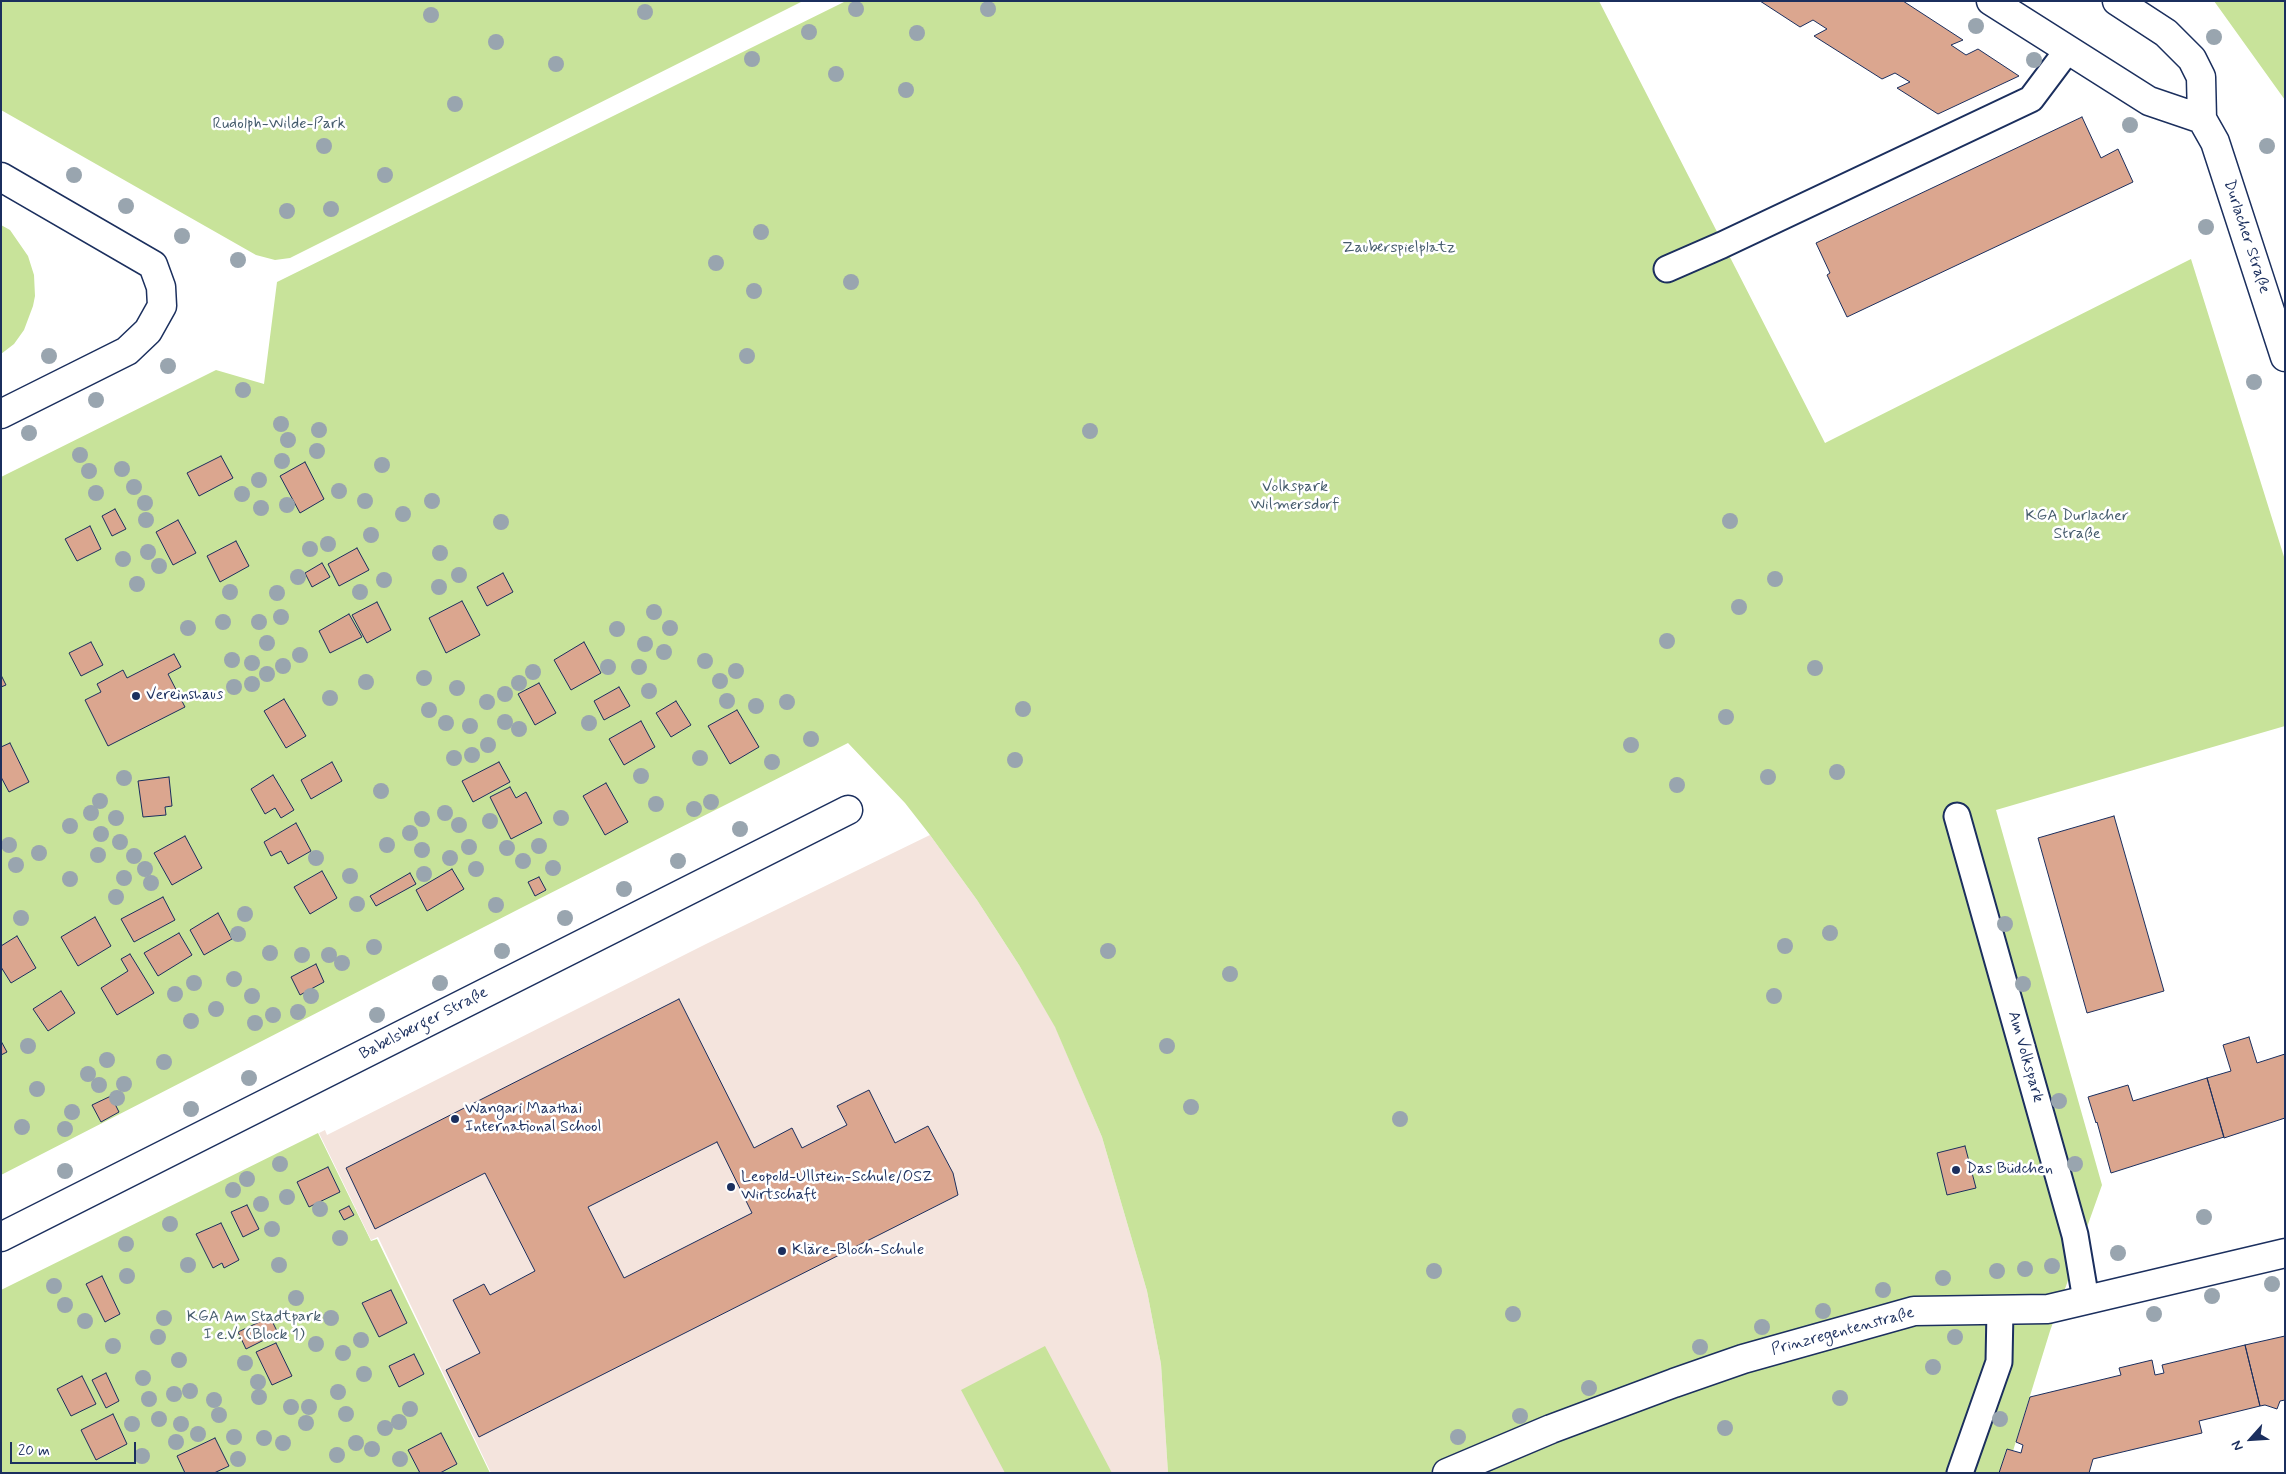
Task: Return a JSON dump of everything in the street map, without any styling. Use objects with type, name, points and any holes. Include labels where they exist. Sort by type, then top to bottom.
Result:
[{"type":"street","points":[[1991,1],[2149,101],[2202,119]]},
{"type":"street","name":"Durlacher Straße","points":[[2117,1],[2166,33],[2192,59],[2201,77],[2202,119],[2215,142],[2285,357]]},
{"type":"street","points":[[1,177],[153,265],[161,288],[162,306],[148,331],[127,351],[1,414]]},
{"type":"street","name":"Babelsberger Straße","points":[[1,1238],[848,810]]},
{"type":"street","name":"Prinzregentenstraße","points":[[1447,1473],[1551,1429],[1665,1386],[1743,1359],[1914,1311],[2048,1309],[2285,1253]]},
{"type":"lane","points":[[1667,269],[1722,245],[2031,99],[2068,51]]},
{"type":"lane","name":"Am Volkspark","points":[[1957,816],[2075,1235],[2086,1300]]},
{"type":"lane","points":[[1960,1473],[1999,1362],[2000,1310]]},
{"type":"shaded area","name":"Leopold-Ullstein-Schule/OSZ Wirtschaft","points":[[930,835],[977,900],[1055,1026],[1102,1137],[1147,1291],[1161,1364],[1168,1473],[491,1473],[378,1237],[371,1240],[319,1133],[325,1130],[327,1135],[706,944]]},
{"type":"green space","name":"Rudolph-Wilde-Park","points":[[1,1],[803,1],[290,258],[275,260],[256,255],[1,110]]},
{"type":"green space","name":"Volkspark Wilmersdorf","points":[[846,1],[1599,1],[1825,443],[2191,259],[2285,560],[2285,726],[1996,810],[2102,1185],[2050,1331],[2013,1451],[2007,1449],[1999,1473],[1168,1473],[1161,1364],[1147,1291],[1102,1137],[1055,1027],[1019,965],[977,900],[930,835],[905,803],[848,743],[521,908],[1,1175],[1,477],[216,370],[264,384],[277,282]]},
{"type":"green space","points":[[2214,1],[2285,1],[2285,100]]},
{"type":"green space","points":[[1,225],[10,230],[28,256],[34,275],[35,296],[24,330],[14,344],[1,354]]},
{"type":"green space","name":"KGA Am Stadtpark I e.V. (Block 1)","points":[[318,1133],[371,1241],[377,1239],[490,1473],[1,1473],[1,1290]]},
{"type":"green space","points":[[1045,1346],[1112,1473],[1005,1473],[961,1390]]},
{"type":"building","points":[[1760,1],[1903,1],[1963,40],[1951,45],[1966,55],[1978,49],[2019,76],[1938,114],[1897,88],[1910,82],[1895,73],[1882,79],[1814,36],[1827,29],[1813,20],[1800,27]]},
{"type":"building","points":[[2082,117],[2101,158],[2118,149],[2133,182],[1847,317],[1827,275],[1830,273],[1816,243]]},
{"type":"building","points":[[221,456],[233,478],[199,496],[187,473]]},
{"type":"building","points":[[305,462],[324,499],[300,513],[280,476]]},
{"type":"building","points":[[115,509],[126,529],[112,536],[102,516]]},
{"type":"building","points":[[178,520],[196,553],[173,565],[156,532]]},
{"type":"building","points":[[90,526],[101,549],[77,561],[65,539]]},
{"type":"building","points":[[236,541],[249,566],[220,582],[207,556]]},
{"type":"building","points":[[357,548],[369,570],[339,586],[328,564]]},
{"type":"building","points":[[322,563],[330,577],[312,587],[305,573]]},
{"type":"building","points":[[503,573],[513,592],[487,606],[477,587]]},
{"type":"building","points":[[462,601],[480,635],[446,653],[429,618]]},
{"type":"building","points":[[377,602],[391,630],[367,643],[352,615]]},
{"type":"building","points":[[349,614],[362,637],[330,653],[319,631]]},
{"type":"building","points":[[91,642],[103,665],[81,676],[69,653]]},
{"type":"building","points":[[584,642],[601,673],[571,690],[554,660]]},
{"type":"building","name":"Vereinshaus","points":[[174,654],[181,667],[168,674],[185,707],[108,746],[85,700],[101,692],[97,684],[123,670],[127,678]]},
{"type":"building","points":[[1,675],[6,685],[1,687]]},
{"type":"building","points":[[539,683],[556,713],[535,725],[518,694]]},
{"type":"building","points":[[619,687],[630,706],[604,720],[594,701]]},
{"type":"building","points":[[284,699],[306,736],[286,748],[264,711]]},
{"type":"building","points":[[676,701],[691,725],[671,737],[656,713]]},
{"type":"building","points":[[737,710],[759,747],[730,764],[708,726]]},
{"type":"building","points":[[641,721],[655,747],[624,765],[609,739]]},
{"type":"building","points":[[10,743],[29,782],[9,792],[1,777],[1,747]]},
{"type":"building","points":[[332,762],[342,781],[311,799],[301,780]]},
{"type":"building","points":[[499,762],[510,782],[473,802],[462,781]]},
{"type":"building","points":[[273,775],[294,810],[281,818],[275,808],[265,814],[251,789]]},
{"type":"building","points":[[169,777],[172,806],[165,807],[166,815],[143,817],[138,781]]},
{"type":"building","points":[[606,783],[628,822],[605,835],[583,796]]},
{"type":"building","points":[[510,787],[516,798],[526,792],[542,823],[511,839],[490,797]]},
{"type":"building","points":[[2114,816],[2164,991],[2087,1013],[2038,838]]},
{"type":"building","points":[[296,823],[311,851],[288,864],[281,851],[271,856],[264,842]]},
{"type":"building","points":[[185,836],[202,868],[172,885],[154,853]]},
{"type":"building","points":[[452,869],[464,889],[427,911],[416,890]]},
{"type":"building","points":[[322,871],[337,898],[310,914],[294,887]]},
{"type":"building","points":[[410,873],[416,884],[376,906],[370,896]]},
{"type":"building","points":[[539,877],[546,890],[535,896],[528,882]]},
{"type":"building","points":[[163,897],[175,920],[134,942],[121,919]]},
{"type":"building","points":[[218,913],[232,939],[204,955],[190,930]]},
{"type":"building","points":[[95,917],[111,946],[78,966],[61,937]]},
{"type":"building","points":[[179,933],[192,955],[158,976],[144,953]]},
{"type":"building","points":[[17,936],[36,968],[11,983],[1,967],[1,946]]},
{"type":"building","points":[[130,954],[154,993],[117,1015],[101,988],[128,971],[121,959]]},
{"type":"building","points":[[316,964],[324,982],[300,995],[291,977]]},
{"type":"building","points":[[61,991],[75,1013],[48,1031],[33,1009]]},
{"type":"building","points":[[679,999],[754,1148],[792,1128],[802,1148],[847,1125],[837,1106],[869,1090],[895,1143],[928,1126],[953,1173],[958,1195],[479,1437],[446,1370],[480,1353],[453,1300],[484,1284],[490,1295],[535,1271],[485,1173],[375,1229],[346,1168]],"holes":[[[717,1142],[752,1213],[624,1278],[588,1207]]]},
{"type":"building","points":[[2249,1037],[2257,1063],[2285,1054],[2285,1118],[2224,1138],[2207,1078],[2231,1071],[2223,1045]]},
{"type":"building","points":[[1,1041],[7,1052],[1,1055]]},
{"type":"building","points":[[2207,1078],[2224,1137],[2111,1173],[2088,1097],[2128,1085],[2133,1101]]},
{"type":"building","points":[[111,1096],[119,1112],[101,1122],[92,1105]]},
{"type":"building","points":[[1965,1146],[1976,1188],[1947,1195],[1937,1153]]},
{"type":"building","points":[[328,1167],[340,1192],[309,1207],[297,1182]]},
{"type":"building","points":[[247,1205],[259,1229],[243,1237],[231,1212]]},
{"type":"building","points":[[349,1206],[354,1215],[344,1220],[339,1211]]},
{"type":"building","points":[[221,1223],[239,1260],[224,1268],[222,1263],[213,1268],[196,1234]]},
{"type":"building","points":[[102,1276],[120,1314],[105,1322],[86,1284]]},
{"type":"building","points":[[391,1290],[407,1323],[379,1337],[362,1303]]},
{"type":"building","points":[[270,1317],[278,1333],[246,1349],[238,1332]]},
{"type":"building","points":[[2285,1336],[2285,1400],[2280,1401],[2277,1409],[2265,1405],[2260,1406],[2245,1345]]},
{"type":"building","points":[[276,1343],[292,1376],[272,1385],[256,1352]]},
{"type":"building","points":[[2245,1345],[2260,1406],[2199,1421],[2202,1433],[2093,1459],[2089,1473],[1999,1473],[2007,1449],[2021,1453],[2023,1445],[2016,1442],[2030,1397],[2121,1375],[2119,1368],[2152,1360],[2155,1375],[2164,1373],[2162,1365]]},
{"type":"building","points":[[414,1354],[424,1374],[399,1387],[389,1366]]},
{"type":"building","points":[[106,1373],[119,1401],[106,1408],[92,1380]]},
{"type":"building","points":[[82,1376],[96,1404],[71,1416],[57,1389]]},
{"type":"building","points":[[113,1414],[127,1444],[96,1460],[81,1430]]},
{"type":"building","points":[[441,1433],[457,1464],[440,1473],[420,1473],[408,1450]]},
{"type":"building","points":[[215,1438],[229,1466],[214,1473],[185,1473],[177,1456]]},
{"type":"place","name":"Vereinshaus","points":[[136,696]]},
{"type":"place","name":"Wangari Maathai International School","points":[[455,1119]]},
{"type":"place","name":"Das Büdchen","points":[[1956,1170]]},
{"type":"place","name":"Leopold-Ullstein-Schule/OSZ Wirtschaft","points":[[731,1187]]},
{"type":"place","name":"Kläre-Bloch-Schule","points":[[782,1251]]},
{"type":"park label","name":"Zauberspielplatz","points":[[1399,249]]},
{"type":"park label","name":"KGA Durlacher Straße","points":[[2077,526]]}]
